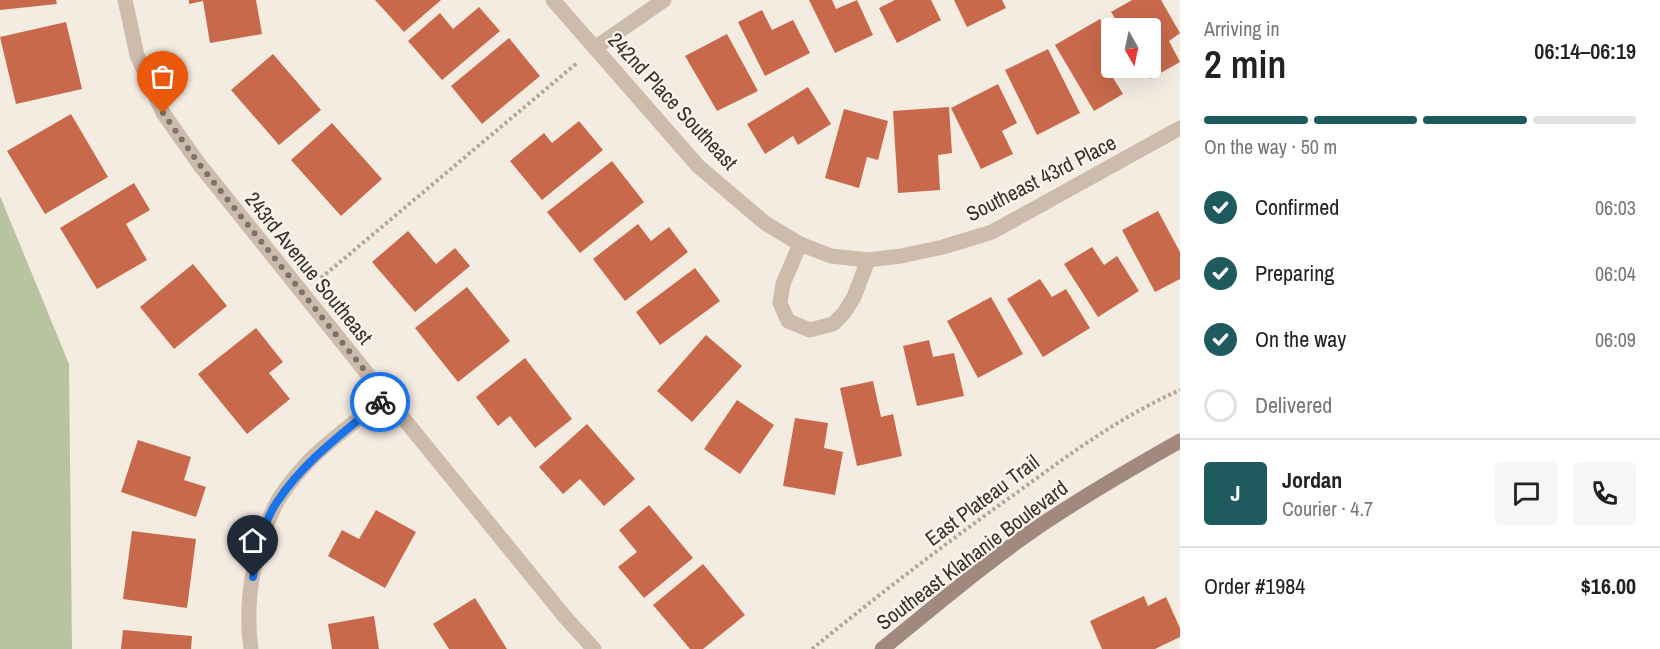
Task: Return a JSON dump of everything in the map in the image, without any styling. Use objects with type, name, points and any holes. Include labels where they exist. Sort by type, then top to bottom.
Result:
[{"type":"street","name":"243rd Avenue Southeast","points":[[125,0],[137,55],[163,113],[199,164],[565,617],[594,649]]},
{"type":"street","name":"242nd Place Southeast","points":[[553,0],[698,166],[765,222],[800,244],[831,256],[868,260]]},
{"type":"street","points":[[595,48],[664,0]]},
{"type":"street","name":"Southeast 43rd Place","points":[[868,260],[943,248],[992,232],[1180,128]]},
{"type":"street","points":[[800,244],[783,284],[780,303],[788,321],[810,330],[833,324],[844,313],[854,297],[868,260]]},
{"type":"street","points":[[251,649],[250,594],[259,544],[276,504],[309,462],[386,397]]},
{"type":"street","name":"Southeast Klahanie Boulevard","points":[[882,649],[962,584],[1037,528],[1107,482],[1180,441]]},
{"type":"path","points":[[302,294],[595,48]]},
{"type":"path","name":"East Plateau Trail","points":[[812,649],[979,520],[1075,450],[1159,399],[1180,390]]},
{"type":"green space","points":[[0,196],[69,364],[72,649],[0,649]]},
{"type":"building","points":[[0,0],[56,0],[57,4],[0,10]]},
{"type":"building","points":[[189,0],[256,0],[262,34],[210,43],[203,1],[189,4]]},
{"type":"building","points":[[375,0],[441,0],[404,32]]},
{"type":"building","points":[[809,0],[832,0],[836,9],[857,0],[873,35],[835,53]]},
{"type":"building","points":[[895,0],[931,0],[941,20],[897,43],[879,8]]},
{"type":"building","points":[[954,0],[1002,0],[1006,8],[967,27]]},
{"type":"building","points":[[1132,0],[1161,0],[1180,33],[1169,41],[1180,62],[1161,73],[1161,18],[1115,18],[1111,12]]},
{"type":"building","points":[[479,7],[500,31],[442,80],[408,41],[440,13],[453,29]]},
{"type":"building","points":[[762,10],[772,30],[793,20],[810,53],[765,76],[738,22]]},
{"type":"building","points":[[1100,19],[1101,78],[1113,78],[1123,94],[1094,111],[1055,45]]},
{"type":"building","points":[[66,22],[82,89],[16,104],[0,37]]},
{"type":"building","points":[[727,34],[758,91],[717,111],[685,56]]},
{"type":"building","points":[[509,38],[540,76],[482,124],[451,86]]},
{"type":"building","points":[[1048,49],[1080,113],[1037,135],[1005,70]]},
{"type":"building","points":[[273,54],[321,110],[279,145],[231,90]]},
{"type":"building","points":[[998,84],[1017,123],[1002,131],[1013,154],[981,169],[951,108]]},
{"type":"building","points":[[808,87],[831,124],[798,145],[793,136],[765,154],[747,124]]},
{"type":"building","points":[[949,107],[952,153],[938,155],[940,190],[898,193],[893,111]]},
{"type":"building","points":[[844,109],[888,121],[878,160],[867,157],[859,188],[825,178]]},
{"type":"building","points":[[71,114],[108,177],[45,214],[7,151]]},
{"type":"building","points":[[579,121],[603,150],[542,200],[510,161],[544,133],[552,143]]},
{"type":"building","points":[[332,123],[382,179],[341,216],[291,160]]},
{"type":"building","points":[[612,161],[644,202],[580,253],[547,212]]},
{"type":"building","points":[[134,183],[150,210],[126,224],[147,260],[97,289],[60,228]]},
{"type":"building","points":[[1158,211],[1180,252],[1180,279],[1155,292],[1122,230]]},
{"type":"building","points":[[638,224],[651,241],[669,227],[688,252],[625,301],[593,259]]},
{"type":"building","points":[[408,231],[436,264],[455,248],[470,266],[415,312],[372,262]]},
{"type":"building","points":[[1092,247],[1104,265],[1117,256],[1139,291],[1098,317],[1064,264]]},
{"type":"building","points":[[193,264],[227,306],[174,349],[140,307]]},
{"type":"building","points":[[695,268],[720,301],[660,345],[636,312]]},
{"type":"building","points":[[1040,279],[1052,297],[1066,289],[1090,328],[1043,357],[1007,299]]},
{"type":"building","points":[[467,287],[510,341],[458,382],[415,328]]},
{"type":"building","points":[[991,297],[1023,354],[978,378],[947,321]]},
{"type":"building","points":[[256,328],[283,362],[269,373],[290,399],[247,434],[198,374]]},
{"type":"building","points":[[706,335],[742,366],[692,422],[657,391]]},
{"type":"building","points":[[929,340],[933,357],[954,353],[964,396],[917,406],[903,346]]},
{"type":"building","points":[[525,358],[572,419],[535,448],[510,416],[498,426],[476,397]]},
{"type":"building","points":[[873,381],[881,417],[893,414],[902,456],[857,466],[840,388]]},
{"type":"building","points":[[737,400],[774,425],[740,474],[704,449]]},
{"type":"building","points":[[795,418],[828,423],[824,448],[843,452],[835,495],[783,486]]},
{"type":"building","points":[[587,424],[635,479],[604,506],[580,479],[563,494],[539,467]]},
{"type":"building","points":[[138,440],[191,457],[184,480],[206,487],[196,517],[121,492]]},
{"type":"building","points":[[649,505],[693,558],[644,598],[618,567],[637,552],[619,530]]},
{"type":"building","points":[[376,510],[416,532],[385,588],[328,556],[342,530],[359,539]]},
{"type":"building","points":[[132,531],[196,539],[187,608],[123,599]]},
{"type":"building","points":[[703,564],[745,615],[703,649],[690,649],[653,605]]},
{"type":"building","points":[[1144,596],[1148,606],[1166,597],[1180,628],[1180,637],[1155,649],[1102,649],[1090,621]]},
{"type":"building","points":[[475,598],[507,649],[449,649],[433,624]]},
{"type":"building","points":[[374,616],[379,649],[332,649],[328,624]]},
{"type":"building","points":[[123,630],[192,636],[191,649],[121,649]]},
{"type":"way so far","points":[[163,113],[199,164],[386,397],[380,402]]},
{"type":"route","points":[[253,577],[259,544],[276,504],[309,462],[380,402]]}]
